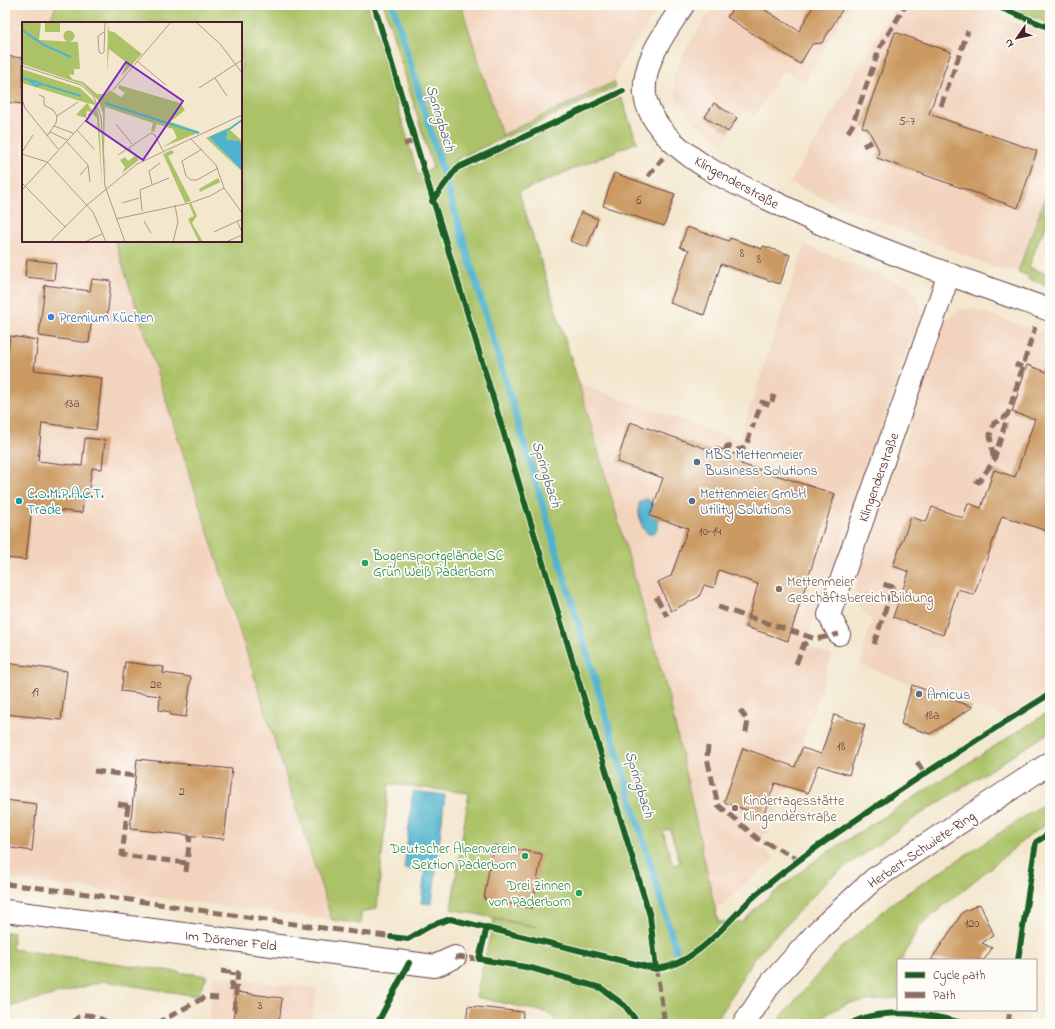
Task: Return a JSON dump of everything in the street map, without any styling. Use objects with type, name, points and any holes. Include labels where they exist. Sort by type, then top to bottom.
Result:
[{"type":"street","name":"Klingenderstraße","points":[[683,5],[648,64],[645,95],[651,112],[661,130],[674,143],[699,163],[719,175],[811,221],[949,274],[1050,310]]},
{"type":"street","name":"Klingenderstraße","points":[[839,634],[829,615],[898,423],[949,274]]},
{"type":"street","name":"Herbert-Schwiete-Ring","points":[[744,1024],[770,983],[820,929],[874,879],[1050,763]]},
{"type":"street","name":"Im Dörener Feld","points":[[5,911],[435,966],[455,957]]},
{"type":"shaded area","points":[[5,5],[56,5],[49,22],[22,22],[22,242],[115,242],[332,920],[5,878]]},
{"type":"shaded area","points":[[461,5],[660,5],[620,65],[614,82],[502,136]]},
{"type":"shaded area","points":[[714,5],[849,5],[806,82],[783,70],[755,116],[744,110],[724,143],[696,124],[676,97],[674,74],[688,46]]},
{"type":"shaded area","points":[[897,5],[971,5],[1050,37],[1050,184],[1018,272],[999,269],[834,203],[790,183]]},
{"type":"shaded area","points":[[805,245],[910,287],[918,299],[920,313],[805,646],[832,655],[788,784],[767,832],[754,843],[775,859],[715,910],[669,698],[579,384],[739,440]]},
{"type":"shaded area","points":[[971,308],[1050,335],[1050,693],[1008,719],[860,665],[872,620],[859,607],[855,590],[858,573],[897,465],[944,321],[960,310]]},
{"type":"shaded area","points":[[213,975],[317,989],[311,1024],[208,1024]]},
{"type":"green space","points":[[56,5],[368,5],[418,175],[433,168],[384,5],[461,5],[502,135],[614,82],[616,87],[455,160],[465,169],[621,97],[637,142],[519,192],[579,384],[669,698],[718,922],[743,922],[759,905],[817,859],[1050,711],[1050,732],[916,817],[830,878],[754,958],[715,1024],[558,1024],[549,1013],[476,997],[494,919],[538,927],[451,909],[469,793],[389,784],[377,908],[361,913],[361,924],[332,920],[115,242],[242,242],[242,22],[49,22]],"holes":[[[670,829],[680,863],[673,865],[663,831]]]},
{"type":"green space","points":[[1002,5],[1049,5],[1050,24]]},
{"type":"green space","points":[[1050,184],[1050,216],[1042,236],[1040,236],[1029,267],[1050,275],[1050,287],[1028,279],[1029,276],[1018,272]]},
{"type":"green space","points":[[1050,800],[1050,822],[1034,832],[919,926],[902,959],[897,959],[897,998],[848,1003],[808,1024],[775,1024],[838,951],[892,903]]},
{"type":"green space","points":[[5,932],[14,933],[12,949],[207,976],[197,996],[104,981],[5,1008]]},
{"type":"water","points":[[647,499],[654,504],[658,520],[658,528],[651,534],[647,533],[644,529],[639,510],[639,504],[643,500]]},
{"type":"water","points":[[413,791],[445,795],[432,904],[421,903],[425,871],[404,869]]},
{"type":"building","points":[[735,5],[757,5],[799,31],[814,5],[845,5],[822,43],[812,44],[800,64],[727,17]]},
{"type":"building","points":[[895,32],[951,52],[929,114],[1037,151],[1018,208],[877,158],[879,150],[868,129],[862,127]]},
{"type":"building","points":[[5,56],[22,58],[22,104],[5,102]]},
{"type":"building","points":[[714,103],[737,118],[728,132],[705,117]]},
{"type":"building","points":[[614,173],[675,194],[664,226],[603,206]]},
{"type":"building","points":[[581,212],[598,219],[587,247],[570,241]]},
{"type":"building","points":[[687,227],[729,241],[730,238],[762,249],[763,246],[790,255],[780,284],[721,264],[704,315],[670,303],[689,250],[680,247]]},
{"type":"building","points":[[27,259],[56,263],[54,280],[25,277]]},
{"type":"building","points":[[92,279],[111,281],[107,318],[92,316],[89,343],[39,336],[45,285],[90,291]]},
{"type":"building","points":[[10,336],[38,340],[34,370],[102,378],[96,430],[42,423],[38,461],[82,466],[85,438],[105,440],[102,469],[92,468],[88,495],[84,495],[82,513],[32,507],[26,560],[5,558],[5,374]]},
{"type":"building","points":[[1027,365],[1050,373],[1050,532],[1002,516],[974,595],[958,589],[943,635],[893,617],[909,572],[893,566],[911,517],[926,522],[932,507],[963,518],[968,503],[981,508],[994,470],[1015,477],[1035,419],[1012,412]]},
{"type":"building","points":[[630,422],[713,451],[715,447],[743,457],[741,464],[835,494],[788,641],[746,627],[758,584],[719,570],[714,588],[704,585],[699,597],[671,611],[658,582],[671,576],[688,528],[650,516],[663,478],[617,462]]},
{"type":"building","points":[[125,662],[164,667],[163,673],[191,677],[186,717],[170,715],[170,712],[159,710],[160,696],[121,691]]},
{"type":"building","points":[[5,663],[67,671],[61,720],[5,714]]},
{"type":"building","points":[[912,685],[973,707],[930,734],[901,724]]},
{"type":"building","points":[[834,715],[865,725],[849,775],[818,765],[808,793],[775,783],[763,816],[724,802],[743,748],[795,767],[802,748],[821,754]]},
{"type":"building","points":[[137,759],[232,769],[224,839],[130,829]]},
{"type":"building","points":[[5,800],[37,804],[32,851],[5,847]]},
{"type":"building","points":[[493,845],[542,854],[532,908],[484,899]]},
{"type":"building","points":[[980,904],[994,935],[982,943],[992,948],[985,959],[932,959],[963,912]]},
{"type":"building","points":[[236,992],[282,998],[279,1024],[234,1024]]},
{"type":"building","points":[[468,1006],[523,1012],[522,1024],[466,1024]]},
{"type":"waterway","name":"Springbach","points":[[393,5],[676,950]]},
{"type":"marked path","points":[[848,132],[852,126],[880,47],[906,5]]},
{"type":"marked path","points":[[941,106],[968,31]]},
{"type":"marked path","points":[[404,144],[414,141]]},
{"type":"marked path","points":[[863,146],[873,141]]},
{"type":"marked path","points":[[648,176],[663,158]]},
{"type":"marked path","points":[[975,480],[979,482],[994,460],[1006,421],[1004,418],[1008,414],[1035,327]]},
{"type":"marked path","points":[[1015,364],[1022,367]]},
{"type":"marked path","points":[[756,418],[762,402],[771,405],[774,395]]},
{"type":"marked path","points":[[993,457],[990,435],[994,423],[1004,418]]},
{"type":"marked path","points":[[752,428],[754,423]]},
{"type":"marked path","points":[[725,451],[727,446],[739,450],[746,447],[750,434]]},
{"type":"marked path","points":[[874,644],[893,587],[879,583]]},
{"type":"marked path","points":[[656,597],[667,616]]},
{"type":"marked path","points":[[718,607],[816,639],[839,634]]},
{"type":"marked path","points":[[796,664],[804,644],[812,642]]},
{"type":"marked path","points":[[740,710],[748,721],[745,736]]},
{"type":"marked path","points":[[708,746],[707,758],[718,805],[758,839],[799,859]]},
{"type":"marked path","points":[[917,762],[925,774]]},
{"type":"marked path","points":[[94,771],[135,776]]},
{"type":"marked path","points":[[118,804],[132,806]]},
{"type":"marked path","points":[[128,805],[122,855],[187,863]]},
{"type":"marked path","points":[[186,872],[190,835]]},
{"type":"marked path","points":[[5,884],[395,937]]},
{"type":"marked path","points":[[455,957],[479,959]]},
{"type":"marked path","points":[[656,966],[664,1017],[660,1024]]},
{"type":"marked path","points":[[221,971],[238,973],[234,1010],[229,1009]]},
{"type":"marked path","points":[[231,991],[233,972]]},
{"type":"marked path","points":[[156,1024],[205,997],[218,998]]},
{"type":"marked path","points":[[1008,1024],[1010,1011]]},
{"type":"marked path","points":[[73,1024],[76,1019],[85,1015],[96,1017],[111,1024]]},
{"type":"cycle path","points":[[374,5],[650,916],[656,969]]},
{"type":"cycle path","points":[[994,5],[1050,28]]},
{"type":"cycle path","points":[[432,201],[457,168],[623,91]]},
{"type":"cycle path","points":[[391,937],[408,939],[430,926],[450,919],[656,969],[670,966],[695,953],[718,933],[763,888],[809,853],[916,779],[1050,694]]},
{"type":"cycle path","points":[[1018,959],[1036,842],[1050,833]]},
{"type":"cycle path","points":[[487,927],[479,959],[531,968],[601,988],[625,1006],[639,1024]]},
{"type":"cycle path","points":[[377,1024],[409,963]]},
{"type":"cycle path","points":[[850,1024],[863,1018],[892,1013],[938,1017],[966,1024]]},
{"type":"place","name":"Premium Küchen","points":[[51,317]]},
{"type":"place","name":"MBS Mettenmeier Business Solutions","points":[[697,462]]},
{"type":"place","name":"C.O.M.P.A.C.T. Trade","points":[[19,501]]},
{"type":"place","name":"Mettenmeier GmbH Utility Solutions","points":[[692,501]]},
{"type":"place","name":"Bogensportgelände SC Grün Weiß Paderborn","points":[[365,563]]},
{"type":"place","name":"Mettenmeier Geschäftsbereich Bildung","points":[[779,589]]},
{"type":"place","name":"Amicus","points":[[919,694]]},
{"type":"place","name":"Kindertagesstätte Klingenderstraße","points":[[735,808]]},
{"type":"place","name":"Deutscher Alpenverein Sektion Paderborn","points":[[525,856]]},
{"type":"place","name":"Drei Zinnen von Paderborn","points":[[579,893]]}]
